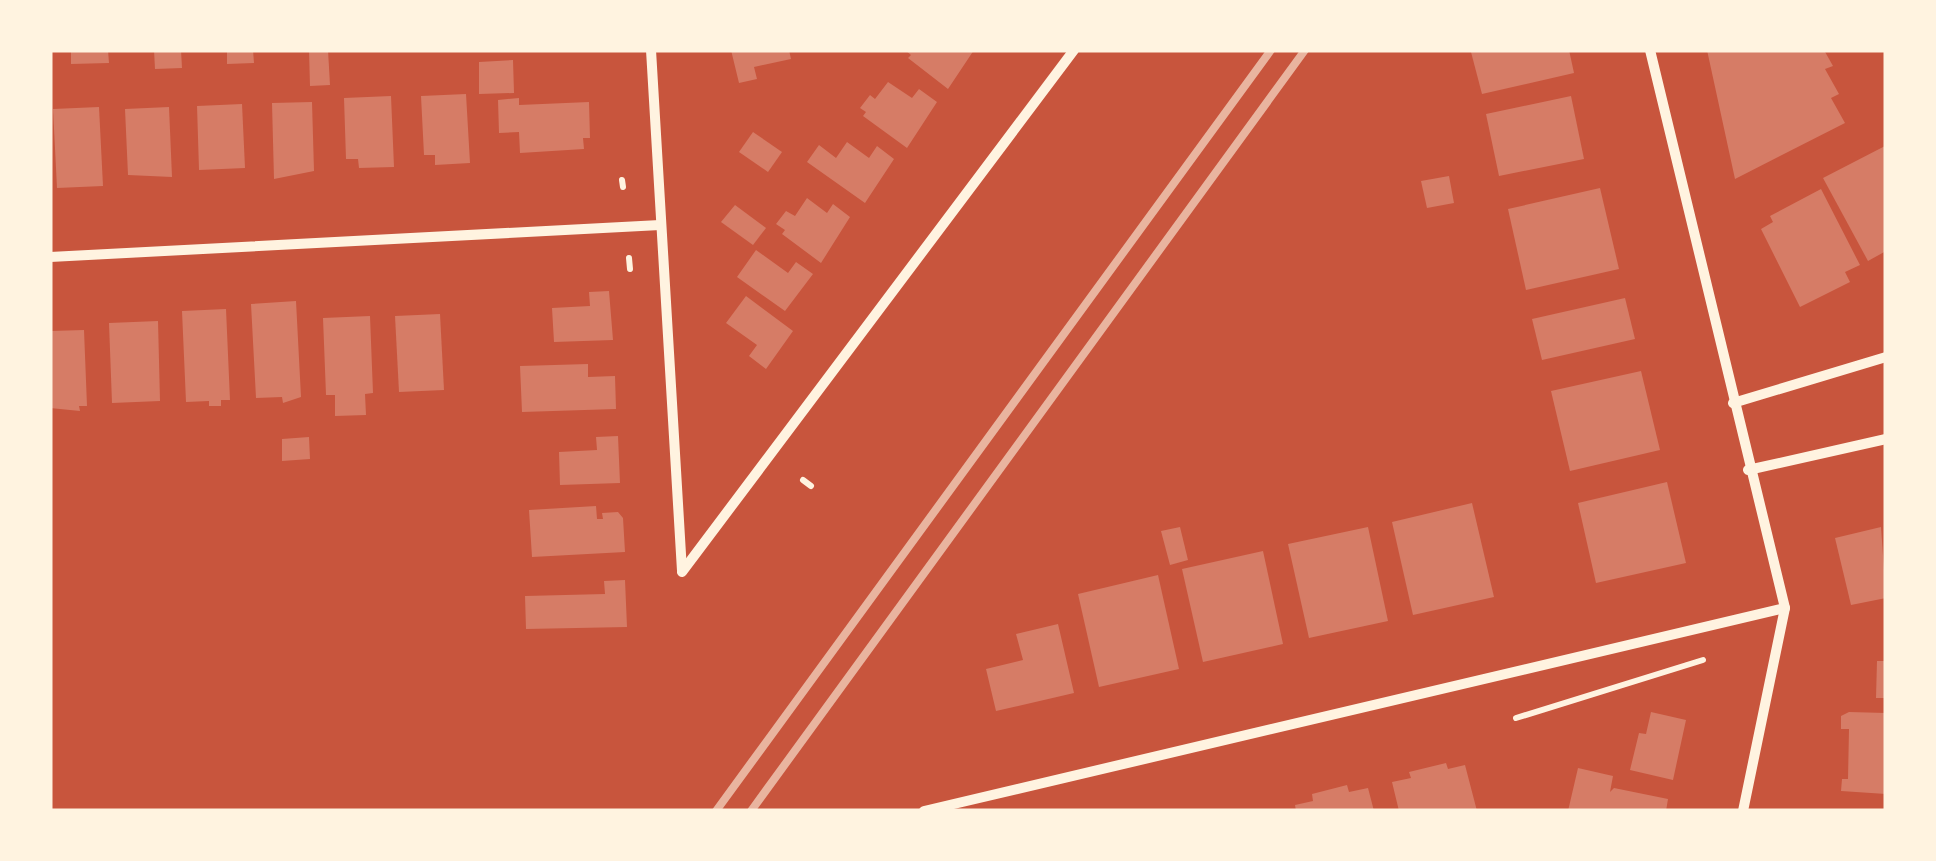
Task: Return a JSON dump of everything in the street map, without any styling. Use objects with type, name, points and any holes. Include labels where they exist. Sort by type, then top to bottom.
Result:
[{"type":"street","points":[[651,50],[682,572],[1074,50]]},
{"type":"street","points":[[1650,50],[1748,470],[1785,608],[1743,811]]},
{"type":"street","points":[[50,256],[660,225]]},
{"type":"street","points":[[1733,403],[1886,357]]},
{"type":"street","points":[[1748,470],[1886,440]]},
{"type":"street","points":[[924,811],[1785,608]]},
{"type":"path","points":[[629,258],[630,269]]},
{"type":"path","points":[[803,480],[811,486]]},
{"type":"path","points":[[1516,718],[1703,660]]},
{"type":"building","points":[[71,50],[108,50],[109,63],[71,64]]},
{"type":"building","points":[[154,50],[181,50],[182,68],[155,69]]},
{"type":"building","points":[[227,50],[253,50],[254,63],[227,64]]},
{"type":"building","points":[[309,50],[328,50],[330,85],[310,86]]},
{"type":"building","points":[[731,50],[789,50],[791,59],[754,67],[757,79],[739,83]]},
{"type":"building","points":[[905,50],[974,50],[948,89],[908,58],[911,55]]},
{"type":"building","points":[[1569,50],[1574,73],[1482,94],[1471,52]]},
{"type":"building","points":[[1707,50],[1824,50],[1833,66],[1825,69],[1839,94],[1831,98],[1845,123],[1735,179]]},
{"type":"building","points":[[513,60],[514,93],[479,94],[479,62]]},
{"type":"building","points":[[888,82],[912,98],[919,89],[937,102],[907,148],[863,116],[866,112],[860,108],[870,95],[875,99]]},
{"type":"building","points":[[466,94],[470,163],[435,165],[435,155],[424,155],[421,96]]},
{"type":"building","points":[[391,96],[394,167],[359,168],[358,159],[346,159],[344,98]]},
{"type":"building","points":[[1571,96],[1584,159],[1499,176],[1486,114]]},
{"type":"building","points":[[519,98],[519,105],[589,102],[590,138],[583,138],[584,149],[520,153],[519,132],[499,133],[498,100]]},
{"type":"building","points":[[312,102],[314,171],[274,179],[272,103]]},
{"type":"building","points":[[242,104],[245,168],[199,170],[197,106]]},
{"type":"building","points":[[99,107],[103,186],[57,188],[53,109]]},
{"type":"building","points":[[169,107],[172,177],[128,175],[125,109]]},
{"type":"building","points":[[753,132],[782,152],[768,172],[739,152]]},
{"type":"building","points":[[847,142],[869,158],[877,146],[894,159],[865,203],[807,162],[819,145],[836,158]]},
{"type":"building","points":[[1885,146],[1886,251],[1868,261],[1823,178]]},
{"type":"building","points":[[1449,176],[1454,203],[1427,208],[1421,181]]},
{"type":"building","points":[[1600,188],[1619,269],[1526,290],[1508,209]]},
{"type":"building","points":[[1821,189],[1860,265],[1845,272],[1850,282],[1800,307],[1761,229],[1773,222],[1770,216]]},
{"type":"building","points":[[807,198],[827,213],[833,204],[850,217],[821,263],[782,234],[785,230],[776,224],[786,211],[795,216]]},
{"type":"building","points":[[735,205],[766,228],[753,245],[721,222]]},
{"type":"building","points":[[756,250],[788,273],[796,262],[813,274],[785,311],[737,277]]},
{"type":"building","points":[[609,291],[613,340],[554,342],[552,308],[590,306],[589,292]]},
{"type":"building","points":[[746,296],[793,331],[766,369],[749,356],[757,345],[726,323]]},
{"type":"building","points":[[1625,298],[1635,339],[1542,360],[1532,319]]},
{"type":"building","points":[[296,301],[301,397],[283,403],[282,397],[256,398],[251,304]]},
{"type":"building","points":[[226,309],[230,400],[221,400],[221,406],[209,406],[209,401],[186,402],[182,311]]},
{"type":"building","points":[[440,314],[444,390],[399,392],[395,316]]},
{"type":"building","points":[[370,316],[373,393],[365,394],[366,415],[335,416],[335,395],[326,395],[323,318]]},
{"type":"building","points":[[158,321],[160,401],[112,403],[109,323]]},
{"type":"building","points":[[84,330],[87,406],[79,406],[80,411],[50,408],[50,331]]},
{"type":"building","points":[[588,364],[588,377],[615,376],[616,409],[522,412],[520,366]]},
{"type":"building","points":[[1641,371],[1660,450],[1570,471],[1551,391]]},
{"type":"building","points":[[618,436],[620,483],[560,485],[559,452],[597,450],[596,437]]},
{"type":"building","points":[[309,437],[310,459],[282,461],[282,439]]},
{"type":"building","points":[[1667,482],[1686,563],[1596,583],[1578,503]]},
{"type":"building","points":[[1472,503],[1494,597],[1413,615],[1392,522]]},
{"type":"building","points":[[596,506],[597,519],[603,519],[602,513],[618,512],[623,518],[625,552],[532,557],[529,510]]},
{"type":"building","points":[[1180,527],[1188,560],[1170,565],[1161,531]]},
{"type":"building","points":[[1368,527],[1388,621],[1309,638],[1288,544]]},
{"type":"building","points":[[1881,527],[1886,598],[1851,605],[1835,538]]},
{"type":"building","points":[[1263,551],[1283,644],[1203,662],[1182,569]]},
{"type":"building","points":[[1158,575],[1179,669],[1099,687],[1078,594]]},
{"type":"building","points":[[625,580],[627,627],[526,629],[525,596],[605,594],[604,581]]},
{"type":"building","points":[[1058,624],[1074,693],[996,711],[986,669],[1023,660],[1016,634]]},
{"type":"building","points":[[1877,661],[1886,661],[1886,698],[1876,698]]},
{"type":"building","points":[[1651,712],[1686,720],[1673,780],[1630,770],[1639,733],[1646,734]]},
{"type":"building","points":[[1849,712],[1886,713],[1886,794],[1841,791],[1842,779],[1848,779],[1849,729],[1841,729],[1841,716]]},
{"type":"building","points":[[1446,763],[1448,769],[1465,765],[1477,811],[1399,811],[1392,782],[1411,778],[1409,772]]},
{"type":"building","points":[[1578,768],[1613,776],[1610,792],[1614,788],[1668,799],[1666,811],[1568,811]]},
{"type":"building","points":[[1347,785],[1349,792],[1368,788],[1374,811],[1296,811],[1295,805],[1313,801],[1312,794]]},
{"type":"railway","points":[[716,811],[1271,50]]},
{"type":"railway","points":[[751,811],[1305,50]]}]
